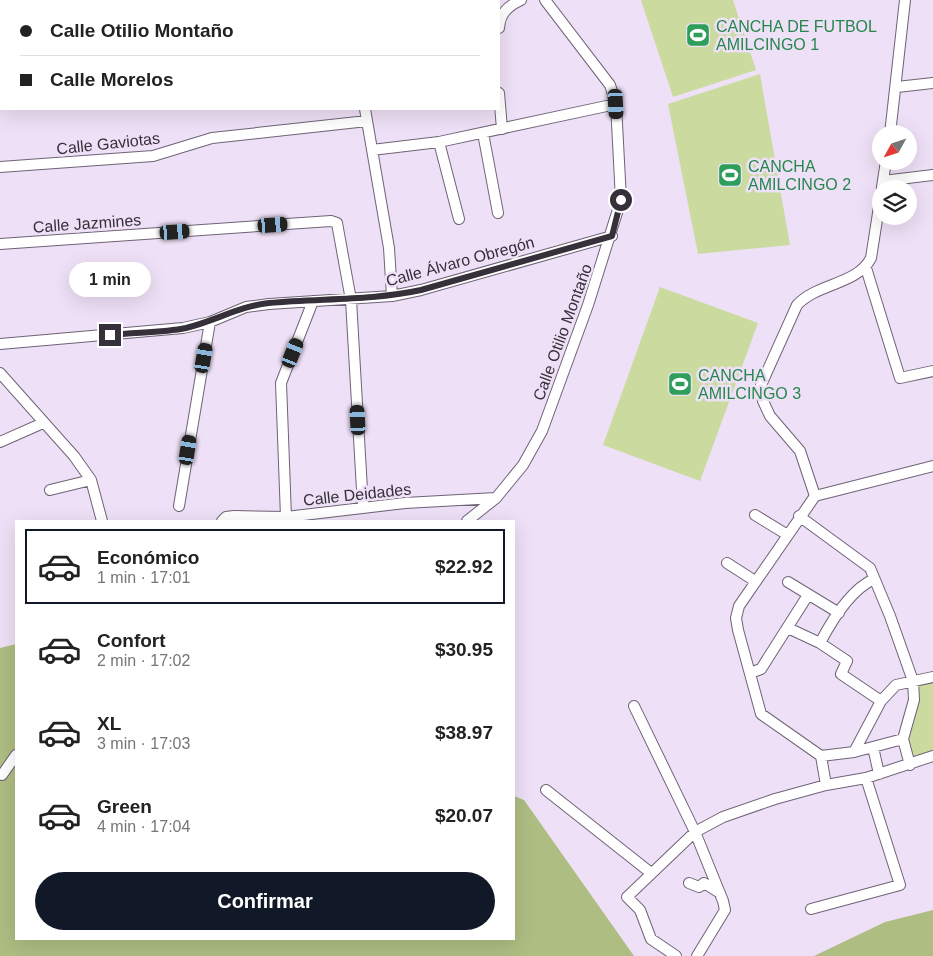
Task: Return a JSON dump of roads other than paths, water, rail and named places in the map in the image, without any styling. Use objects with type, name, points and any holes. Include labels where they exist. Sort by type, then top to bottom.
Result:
[{"type":"street","points":[[500,24],[503,12],[512,4],[521,0]]},
{"type":"street","name":"Calle Otilio Montaño","points":[[468,520],[496,498],[523,465],[542,431],[612,236],[621,200],[616,104],[610,85],[545,0]]},
{"type":"street","points":[[891,125],[905,0]]},
{"type":"street","points":[[897,87],[933,83]]},
{"type":"street","points":[[372,150],[439,142],[616,104]]},
{"type":"street","points":[[500,106],[502,129]]},
{"type":"street","points":[[364,110],[389,248],[392,296]]},
{"type":"street","name":"Calle Gaviotas","points":[[0,167],[153,156],[212,138],[367,121]]},
{"type":"street","points":[[483,133],[498,213]]},
{"type":"street","points":[[439,142],[459,219]]},
{"type":"street","points":[[911,180],[933,176]]},
{"type":"street","name":"Calle Jazmines","points":[[0,244],[331,221],[338,223],[351,300],[363,507]]},
{"type":"street","points":[[815,496],[800,452],[770,416],[763,401],[761,384],[797,305],[806,295],[858,274],[866,268],[871,258],[876,225]]},
{"type":"street","name":"Calle Álvaro Obregón","points":[[0,344],[184,328],[210,322],[246,307],[392,296],[612,236]]},
{"type":"street","points":[[866,268],[900,378],[933,371]]},
{"type":"street","points":[[286,517],[281,383],[313,301]]},
{"type":"street","points":[[179,506],[210,322]]},
{"type":"street","points":[[0,373],[74,456],[91,480],[102,520]]},
{"type":"street","points":[[0,442],[44,423]]},
{"type":"street","points":[[903,739],[854,752],[821,756],[761,714],[742,650],[736,618],[739,606],[755,581],[786,534],[815,496],[933,466]]},
{"type":"street","points":[[50,490],[91,480]]},
{"type":"street","name":"Calle Deidades","points":[[223,520],[226,517],[234,516],[286,517],[363,507],[496,498]]},
{"type":"street","points":[[755,515],[786,534]]},
{"type":"street","points":[[799,516],[870,568],[913,682],[914,700],[903,739],[910,765]]},
{"type":"street","points":[[727,563],[755,581]]},
{"type":"street","points":[[820,644],[830,625],[860,585],[874,579]]},
{"type":"street","points":[[788,582],[839,613]]},
{"type":"street","points":[[750,673],[761,669],[808,594]]},
{"type":"street","points":[[788,628],[820,644],[847,661],[841,674],[881,701]]},
{"type":"street","points":[[854,752],[881,701],[896,685],[933,676]]},
{"type":"street","points":[[634,706],[695,832],[725,910],[697,956]]},
{"type":"street","points":[[873,747],[879,774]]},
{"type":"street","points":[[2,775],[15,756]]},
{"type":"street","points":[[821,756],[826,785]]},
{"type":"street","points":[[676,956],[651,939],[640,910],[627,897],[695,832],[723,817],[826,785],[866,778],[933,756]]},
{"type":"street","points":[[811,909],[900,885],[866,778]]},
{"type":"street","points":[[546,790],[651,873]]},
{"type":"street","points":[[689,883],[699,887],[704,883],[720,893]]},
{"type":"place","name":"CANCHA DE FUTBOL AMILCINGO 1","points":[[698,35]]},
{"type":"place","name":"CANCHA AMILCINGO 2","points":[[730,175]]},
{"type":"place","name":"CANCHA AMILCINGO 3","points":[[680,384]]}]
